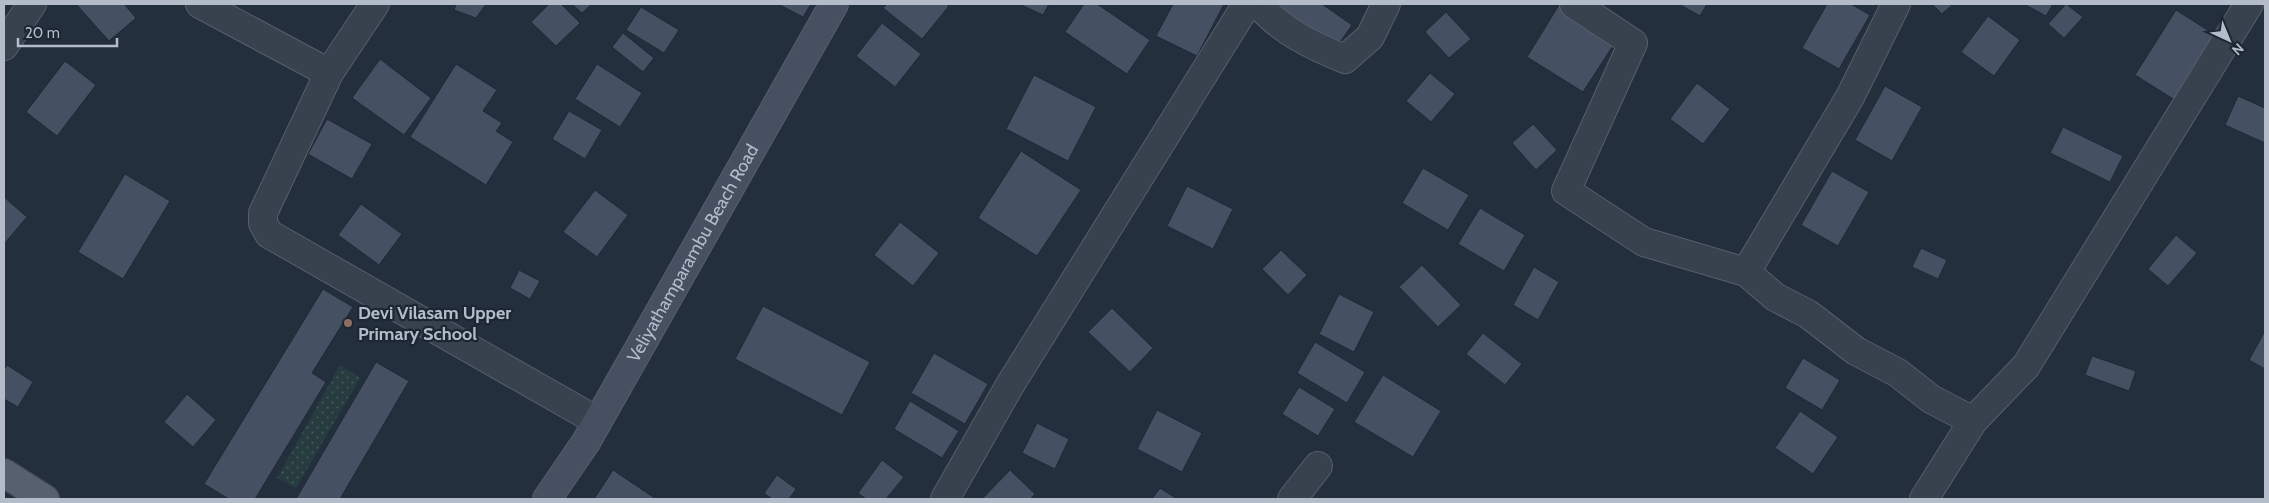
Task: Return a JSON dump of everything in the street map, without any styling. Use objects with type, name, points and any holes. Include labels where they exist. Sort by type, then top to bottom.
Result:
[{"type":"main road","name":"Veliyathamparambu Beach Road","points":[[547,499],[597,421],[834,4]]},
{"type":"main road","points":[[4,472],[45,499]]},
{"type":"street","points":[[4,46],[32,4]]},
{"type":"street","points":[[200,4],[329,73]]},
{"type":"street","points":[[375,4],[329,73],[263,213],[263,223],[269,234],[597,421]]},
{"type":"street","points":[[945,499],[1010,384],[1247,4]]},
{"type":"street","points":[[1258,4],[1271,19],[1311,45],[1345,59],[1370,37],[1386,4]]},
{"type":"street","points":[[1574,4],[1634,43],[1566,191],[1644,242],[1746,272],[1775,297],[1808,314],[1856,351],[1898,373],[1931,399],[1973,421]]},
{"type":"street","points":[[1746,272],[1850,97],[1896,4]]},
{"type":"street","points":[[1924,499],[1973,421],[2026,366],[2249,4]]},
{"type":"street","points":[[1292,499],[1318,466]]},
{"type":"green space","points":[[340,365],[360,378],[296,488],[277,478]]},
{"type":"building","points":[[76,4],[124,4],[136,18],[109,41]]},
{"type":"building","points":[[456,4],[486,4],[476,18],[454,10]]},
{"type":"building","points":[[549,4],[561,4],[580,23],[556,46],[531,22]]},
{"type":"building","points":[[572,4],[592,4],[582,13]]},
{"type":"building","points":[[778,4],[811,4],[803,17]]},
{"type":"building","points":[[887,4],[946,4],[949,6],[922,39],[883,8]]},
{"type":"building","points":[[1019,4],[1049,4],[1043,15]]},
{"type":"building","points":[[1084,4],[1097,4],[1150,40],[1127,74],[1065,32]]},
{"type":"building","points":[[1173,4],[1224,4],[1197,56],[1156,36]]},
{"type":"building","points":[[1272,4],[1322,4],[1352,25],[1336,48]]},
{"type":"building","points":[[1679,4],[1707,4],[1700,16]]},
{"type":"building","points":[[1827,4],[1851,4],[1870,15],[1839,69],[1802,48]]},
{"type":"building","points":[[1932,4],[1953,4],[1942,14]]},
{"type":"building","points":[[2024,4],[2053,4],[2046,16]]},
{"type":"building","points":[[2066,4],[2083,17],[2064,38],[2048,24]]},
{"type":"building","points":[[1559,5],[1616,41],[1583,92],[1527,57]]},
{"type":"building","points":[[641,7],[679,30],[664,53],[626,30]]},
{"type":"building","points":[[2176,10],[2220,38],[2178,102],[2135,75]]},
{"type":"building","points":[[1446,12],[1471,39],[1449,58],[1425,32]]},
{"type":"building","points":[[1988,16],[2020,40],[1994,76],[1961,52]]},
{"type":"building","points":[[882,23],[921,54],[895,87],[856,56]]},
{"type":"building","points":[[623,33],[654,58],[643,72],[612,47]]},
{"type":"building","points":[[380,59],[431,98],[404,135],[352,98]]},
{"type":"building","points":[[65,61],[96,85],[57,136],[26,112]]},
{"type":"building","points":[[456,64],[497,90],[483,111],[502,123],[496,131],[513,142],[486,185],[410,137]]},
{"type":"building","points":[[597,64],[642,93],[620,127],[575,99]]},
{"type":"building","points":[[1430,73],[1455,94],[1431,122],[1406,101]]},
{"type":"building","points":[[1034,75],[1096,107],[1068,161],[1006,129]]},
{"type":"building","points":[[1697,83],[1730,109],[1703,144],[1670,119]]},
{"type":"building","points":[[1885,86],[1922,107],[1892,161],[1855,140]]},
{"type":"building","points":[[2238,96],[2265,108],[2265,143],[2225,125]]},
{"type":"building","points":[[569,111],[602,130],[585,159],[552,139]]},
{"type":"building","points":[[327,119],[372,144],[352,179],[308,154]]},
{"type":"building","points":[[1533,124],[1557,150],[1536,170],[1512,143]]},
{"type":"building","points":[[2063,127],[2123,156],[2110,182],[2050,153]]},
{"type":"building","points":[[1021,151],[1081,190],[1037,256],[978,218]]},
{"type":"building","points":[[1423,168],[1469,195],[1448,230],[1402,203]]},
{"type":"building","points":[[1832,171],[1869,192],[1838,246],[1801,225]]},
{"type":"building","points":[[125,174],[170,201],[123,279],[78,252]]},
{"type":"building","points":[[1187,186],[1233,209],[1213,249],[1167,226]]},
{"type":"building","points":[[595,190],[628,215],[597,257],[563,232]]},
{"type":"building","points":[[4,197],[27,217],[4,244]]},
{"type":"building","points":[[361,204],[402,234],[379,265],[338,235]]},
{"type":"building","points":[[1480,208],[1525,235],[1504,271],[1458,244]]},
{"type":"building","points":[[900,222],[939,253],[913,286],[874,255]]},
{"type":"building","points":[[2176,235],[2197,253],[2168,286],[2148,269]]},
{"type":"building","points":[[1921,248],[1947,260],[1938,279],[1912,267]]},
{"type":"building","points":[[1281,250],[1307,275],[1288,295],[1262,269]]},
{"type":"building","points":[[1422,265],[1461,305],[1438,327],[1399,287]]},
{"type":"building","points":[[1534,267],[1559,282],[1538,320],[1513,305]]},
{"type":"building","points":[[519,270],[540,281],[530,299],[510,288]]},
{"type":"building","points":[[323,289],[353,307],[312,373],[326,382],[255,499],[229,499],[204,484]]},
{"type":"building","points":[[1339,294],[1374,312],[1354,352],[1319,334]]},
{"type":"building","points":[[763,306],[870,362],[842,415],[735,359]]},
{"type":"building","points":[[1112,308],[1153,348],[1130,372],[1088,332]]},
{"type":"building","points":[[2265,331],[2265,369],[2249,360]]},
{"type":"building","points":[[1483,333],[1522,364],[1505,385],[1466,354]]},
{"type":"building","points":[[1315,342],[1365,372],[1347,403],[1297,373]]},
{"type":"building","points":[[934,353],[988,384],[965,424],[911,393]]},
{"type":"building","points":[[2092,356],[2136,371],[2129,391],[2085,375]]},
{"type":"building","points":[[1803,358],[1840,380],[1822,410],[1785,388]]},
{"type":"building","points":[[376,362],[409,381],[340,499],[296,499]]},
{"type":"building","points":[[7,365],[33,382],[18,407],[4,399],[4,370]]},
{"type":"building","points":[[1383,375],[1441,411],[1413,457],[1354,422]]},
{"type":"building","points":[[1299,387],[1335,409],[1318,436],[1282,414]]},
{"type":"building","points":[[187,394],[216,420],[193,447],[164,422]]},
{"type":"building","points":[[910,401],[959,431],[942,458],[894,429]]},
{"type":"building","points":[[1157,410],[1202,433],[1182,472],[1137,449]]},
{"type":"building","points":[[1800,411],[1838,437],[1813,474],[1775,448]]},
{"type":"building","points":[[1037,423],[1069,439],[1055,469],[1022,453]]},
{"type":"building","points":[[882,460],[904,477],[886,499],[866,499],[858,493]]},
{"type":"building","points":[[613,470],[656,499],[594,499]]},
{"type":"building","points":[[1010,470],[1035,494],[1030,499],[982,499]]},
{"type":"building","points":[[777,475],[796,489],[789,499],[772,499],[764,493]]},
{"type":"building","points":[[1160,488],[1177,499],[1152,499]]},
{"type":"place","name":"Devi Vilasam Upper Primary School","points":[[348,323]]}]
